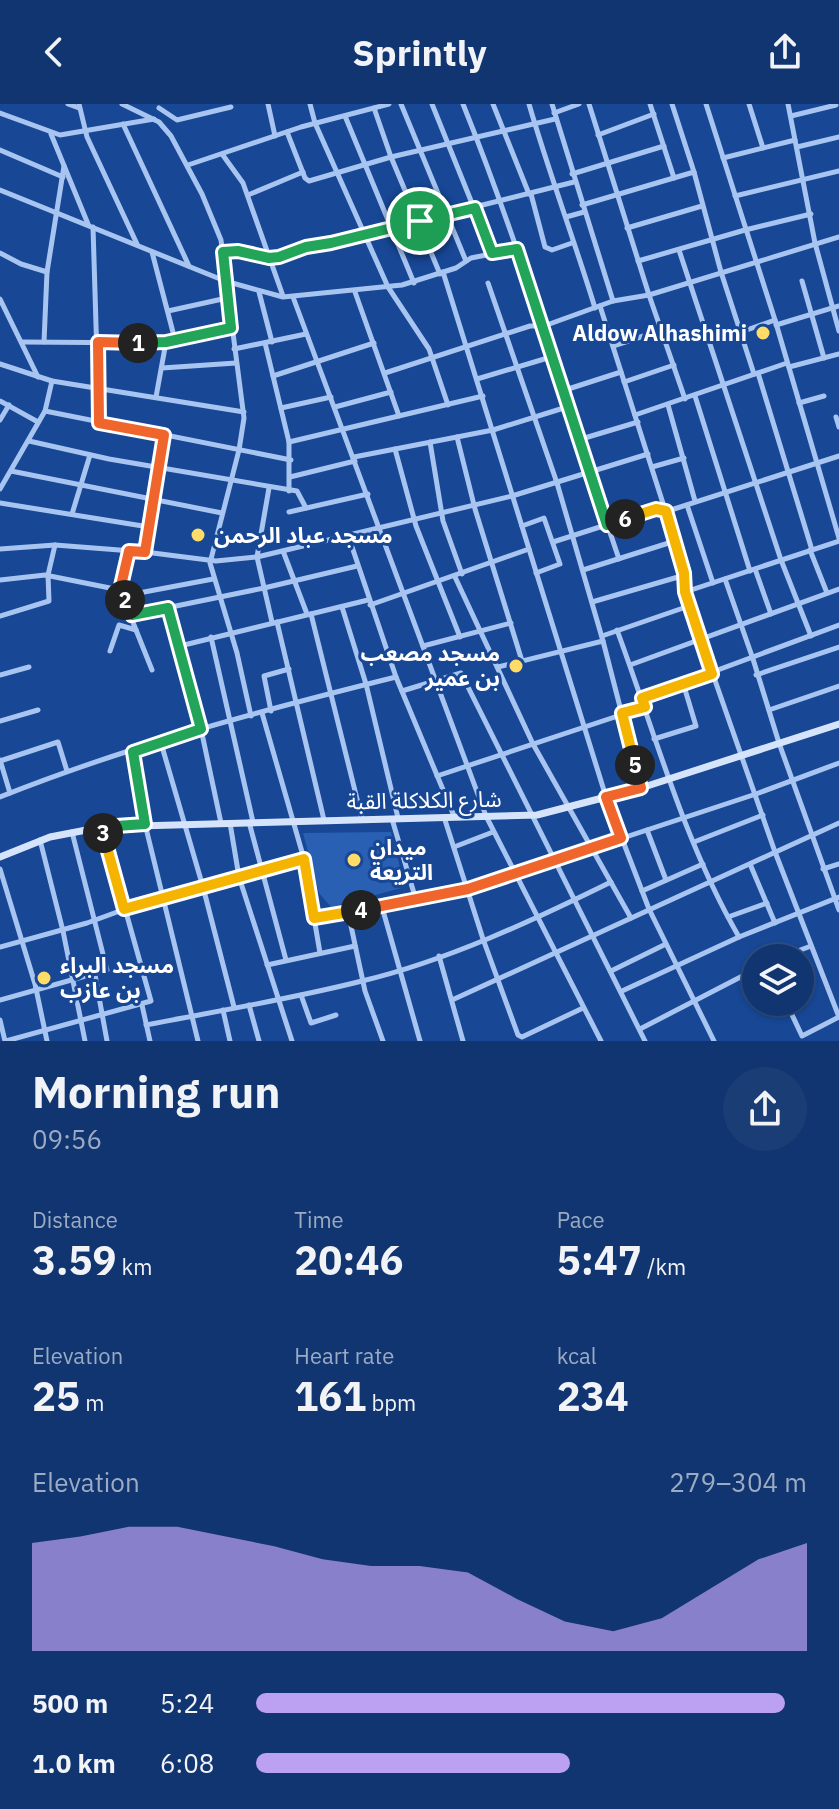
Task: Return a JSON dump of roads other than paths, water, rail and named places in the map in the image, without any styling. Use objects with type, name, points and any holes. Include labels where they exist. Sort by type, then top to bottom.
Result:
[{"type":"street","points":[[68,104],[80,106],[85,131],[137,245]]},
{"type":"street","points":[[122,104],[156,120],[171,136],[215,223],[223,252],[244,412],[239,450],[210,559],[251,716]]},
{"type":"street","points":[[268,104],[275,136]]},
{"type":"street","points":[[310,104],[315,123],[388,287],[428,346],[448,405]]},
{"type":"street","points":[[348,104],[348,115],[364,166],[414,283]]},
{"type":"street","points":[[188,165],[315,123],[389,104]]},
{"type":"street","points":[[401,104],[466,261]]},
{"type":"street","points":[[432,104],[492,253]]},
{"type":"street","points":[[463,104],[517,249],[619,559]]},
{"type":"street","points":[[493,104],[530,194],[545,247],[550,250],[572,243]]},
{"type":"street","points":[[529,104],[572,243],[613,346],[648,454],[685,575],[685,592],[700,639],[810,944]]},
{"type":"street","points":[[552,104],[613,301]]},
{"type":"street","points":[[287,132],[309,181],[391,157],[534,123],[579,104]]},
{"type":"street","points":[[589,104],[685,399]]},
{"type":"street","points":[[650,104],[674,178]]},
{"type":"street","points":[[672,104],[721,272],[827,593]]},
{"type":"street","points":[[749,104],[763,148]]},
{"type":"street","points":[[788,104],[815,243],[836,307],[839,331]]},
{"type":"street","points":[[791,116],[836,104],[839,115]]},
{"type":"street","points":[[685,592],[839,540],[709,105]]},
{"type":"street","points":[[156,120],[160,106],[177,120],[231,107]]},
{"type":"street","points":[[378,106],[391,157],[442,273],[467,347],[606,797],[649,909],[714,1041]]},
{"type":"street","points":[[0,113],[60,135],[156,120]]},
{"type":"street","points":[[598,135],[654,114]]},
{"type":"street","points":[[123,124],[190,267]]},
{"type":"street","points":[[50,133],[91,226],[99,423]]},
{"type":"street","points":[[723,158],[763,148],[839,137]]},
{"type":"street","points":[[572,174],[664,146]]},
{"type":"street","points":[[0,150],[63,177]]},
{"type":"street","points":[[222,154],[238,174],[248,195],[283,297]]},
{"type":"street","points":[[44,342],[47,272],[64,166]]},
{"type":"street","points":[[735,196],[839,171]]},
{"type":"street","points":[[248,195],[303,172]]},
{"type":"street","points":[[566,217],[617,195],[694,172]]},
{"type":"street","points":[[223,252],[250,252],[269,258],[279,257],[306,247],[574,182]]},
{"type":"street","points":[[0,190],[225,281],[283,297],[355,292],[414,283],[466,261],[517,249]]},
{"type":"street","points":[[627,228],[702,206]]},
{"type":"street","points":[[638,261],[811,214]]},
{"type":"street","points":[[385,373],[613,301],[649,295],[839,237]]},
{"type":"street","points":[[679,250],[781,560],[811,636]]},
{"type":"street","points":[[151,251],[175,340]]},
{"type":"street","points":[[0,253],[47,272]]},
{"type":"street","points":[[802,281],[824,358]]},
{"type":"street","points":[[488,283],[557,483],[641,788]]},
{"type":"street","points":[[259,292],[273,376],[289,442],[289,491]]},
{"type":"street","points":[[355,292],[399,416]]},
{"type":"street","points":[[293,297],[486,816],[601,1041]]},
{"type":"street","points":[[168,311],[227,298]]},
{"type":"street","points":[[0,299],[38,377]]},
{"type":"street","points":[[741,332],[836,307]]},
{"type":"street","points":[[22,342],[166,342],[231,328]]},
{"type":"street","points":[[613,346],[662,330]]},
{"type":"street","points":[[234,349],[306,334]]},
{"type":"street","points":[[156,397],[166,342]]},
{"type":"street","points":[[273,376],[374,343]]},
{"type":"street","points":[[578,440],[756,374],[839,354]]},
{"type":"street","points":[[477,379],[551,357]]},
{"type":"street","points":[[162,368],[236,363]]},
{"type":"street","points":[[0,364],[52,381],[244,412]]},
{"type":"street","points":[[624,382],[674,365]]},
{"type":"street","points":[[562,391],[621,372]]},
{"type":"street","points":[[0,489],[45,411],[52,381]]},
{"type":"street","points":[[335,407],[391,392]]},
{"type":"street","points":[[289,442],[483,396]]},
{"type":"street","points":[[695,396],[752,570],[771,614]]},
{"type":"street","points":[[799,403],[824,396]]},
{"type":"street","points":[[281,408],[331,397]]},
{"type":"street","points":[[0,401],[38,422]]},
{"type":"street","points":[[0,420],[9,405]]},
{"type":"street","points":[[668,405],[695,501]]},
{"type":"street","points":[[290,477],[395,449],[493,430],[567,407]]},
{"type":"street","points":[[45,411],[291,460]]},
{"type":"street","points":[[836,417],[839,427]]},
{"type":"street","points":[[145,552],[164,435]]},
{"type":"street","points":[[457,437],[474,505],[522,661]]},
{"type":"street","points":[[29,441],[90,455],[299,492],[306,508]]},
{"type":"street","points":[[430,442],[444,526],[462,574]]},
{"type":"street","points":[[395,449],[413,518],[436,584],[460,637]]},
{"type":"street","points":[[0,549],[55,545],[224,561],[257,557],[512,496],[648,454]]},
{"type":"street","points":[[72,514],[90,455]]},
{"type":"street","points":[[553,542],[656,509],[666,511],[687,505],[839,456]]},
{"type":"street","points":[[652,467],[684,458]]},
{"type":"street","points":[[11,471],[222,513]]},
{"type":"street","points":[[269,488],[257,557],[289,669],[324,820]]},
{"type":"street","points":[[289,512],[368,494]]},
{"type":"street","points":[[0,503],[149,527]]},
{"type":"street","points":[[687,505],[713,583]]},
{"type":"street","points":[[522,526],[544,518],[560,565],[536,573]]},
{"type":"street","points":[[348,535],[396,677],[454,816]]},
{"type":"street","points":[[583,570],[675,541]]},
{"type":"street","points":[[0,616],[47,604],[50,598],[48,575],[55,545]]},
{"type":"street","points":[[180,646],[404,594],[529,549]]},
{"type":"street","points":[[129,551],[122,593],[152,670]]},
{"type":"street","points":[[283,551],[309,614],[333,693],[362,819]]},
{"type":"street","points":[[132,615],[357,566]]},
{"type":"street","points":[[0,580],[48,575],[122,593],[213,579]]},
{"type":"street","points":[[592,602],[685,575]]},
{"type":"street","points":[[455,577],[533,744],[631,918]]},
{"type":"street","points":[[725,579],[839,910]]},
{"type":"street","points":[[630,665],[839,589]]},
{"type":"street","points":[[498,667],[560,653],[689,606]]},
{"type":"street","points":[[342,607],[366,684],[416,900]]},
{"type":"street","points":[[168,608],[239,877],[292,1041]]},
{"type":"street","points":[[423,646],[511,623]]},
{"type":"street","points":[[110,651],[119,625],[137,630]]},
{"type":"street","points":[[642,698],[839,625]]},
{"type":"street","points":[[617,630],[684,817],[710,882],[739,937]]},
{"type":"street","points":[[211,637],[261,870],[286,960]]},
{"type":"street","points":[[756,675],[839,647]]},
{"type":"street","points":[[0,675],[29,667]]},
{"type":"street","points":[[271,711],[264,676],[289,669]]},
{"type":"street","points":[[402,691],[461,673],[645,1041]]},
{"type":"street","points":[[0,797],[67,771],[201,729],[396,677]]},
{"type":"street","points":[[654,739],[696,726],[683,683]]},
{"type":"street","points":[[769,710],[839,686]]},
{"type":"street","points":[[437,776],[645,707]]},
{"type":"street","points":[[0,721],[38,710]]},
{"type":"street","points":[[262,713],[304,859],[320,953]]},
{"type":"street","name":"شارع الكلاكلة القبة","points":[[0,856],[40,840],[102,827],[532,816],[641,788],[839,724]]},
{"type":"street","points":[[10,793],[0,760],[58,742],[67,771]]},
{"type":"street","points":[[161,743],[234,1007]]},
{"type":"street","points":[[133,752],[145,824],[198,1041]]},
{"type":"street","points":[[314,918],[468,889],[756,794],[839,763]]},
{"type":"street","points":[[694,842],[763,815]]},
{"type":"street","points":[[443,816],[497,980],[520,1037],[583,1007]]},
{"type":"street","points":[[452,1000],[839,823]]},
{"type":"street","points":[[0,1020],[6,1041],[22,1039],[151,1001],[102,827]]},
{"type":"street","points":[[647,830],[666,880]]},
{"type":"street","points":[[0,1000],[95,975],[105,972],[107,968],[72,831]]},
{"type":"street","points":[[454,847],[493,832]]},
{"type":"street","points":[[40,840],[63,931],[85,1041]]},
{"type":"street","points":[[0,947],[63,931],[164,897],[304,859]]},
{"type":"street","points":[[642,891],[703,864]]},
{"type":"street","points":[[750,864],[775,923]]},
{"type":"street","points":[[823,869],[839,864]]},
{"type":"street","points":[[0,869],[37,990],[47,1041]]},
{"type":"street","points":[[146,1025],[278,1000],[400,970],[483,939],[611,882]]},
{"type":"street","points":[[622,991],[739,937],[837,898]]},
{"type":"street","points":[[728,917],[767,903]]},
{"type":"street","points":[[382,907],[420,1041]]},
{"type":"street","points":[[348,912],[380,1040]]},
{"type":"street","points":[[611,971],[666,944]]},
{"type":"street","points":[[267,965],[355,946]]},
{"type":"street","points":[[793,1016],[802,1036],[839,1017],[814,954]]},
{"type":"street","points":[[439,956],[463,1041]]},
{"type":"street","points":[[95,975],[107,1041]]},
{"type":"street","points":[[640,1029],[742,977]]},
{"type":"street","points":[[301,995],[311,1023],[336,1015]]},
{"type":"street","points":[[142,1005],[150,1041]]},
{"type":"street","points":[[249,1005],[259,1041]]},
{"type":"street","points":[[223,1010],[230,1041]]},
{"type":"place","name":"Aldow Alhashimi","points":[[763,333]]},
{"type":"place","name":"مسجد عباد الرحمن","points":[[198,535]]},
{"type":"place","name":"مسجد مصعب بن عمير","points":[[516,666]]},
{"type":"place","name":"ميدان التريعة","points":[[354,860]]},
{"type":"place","name":"مسجد البراء بن عازب","points":[[44,978]]}]
